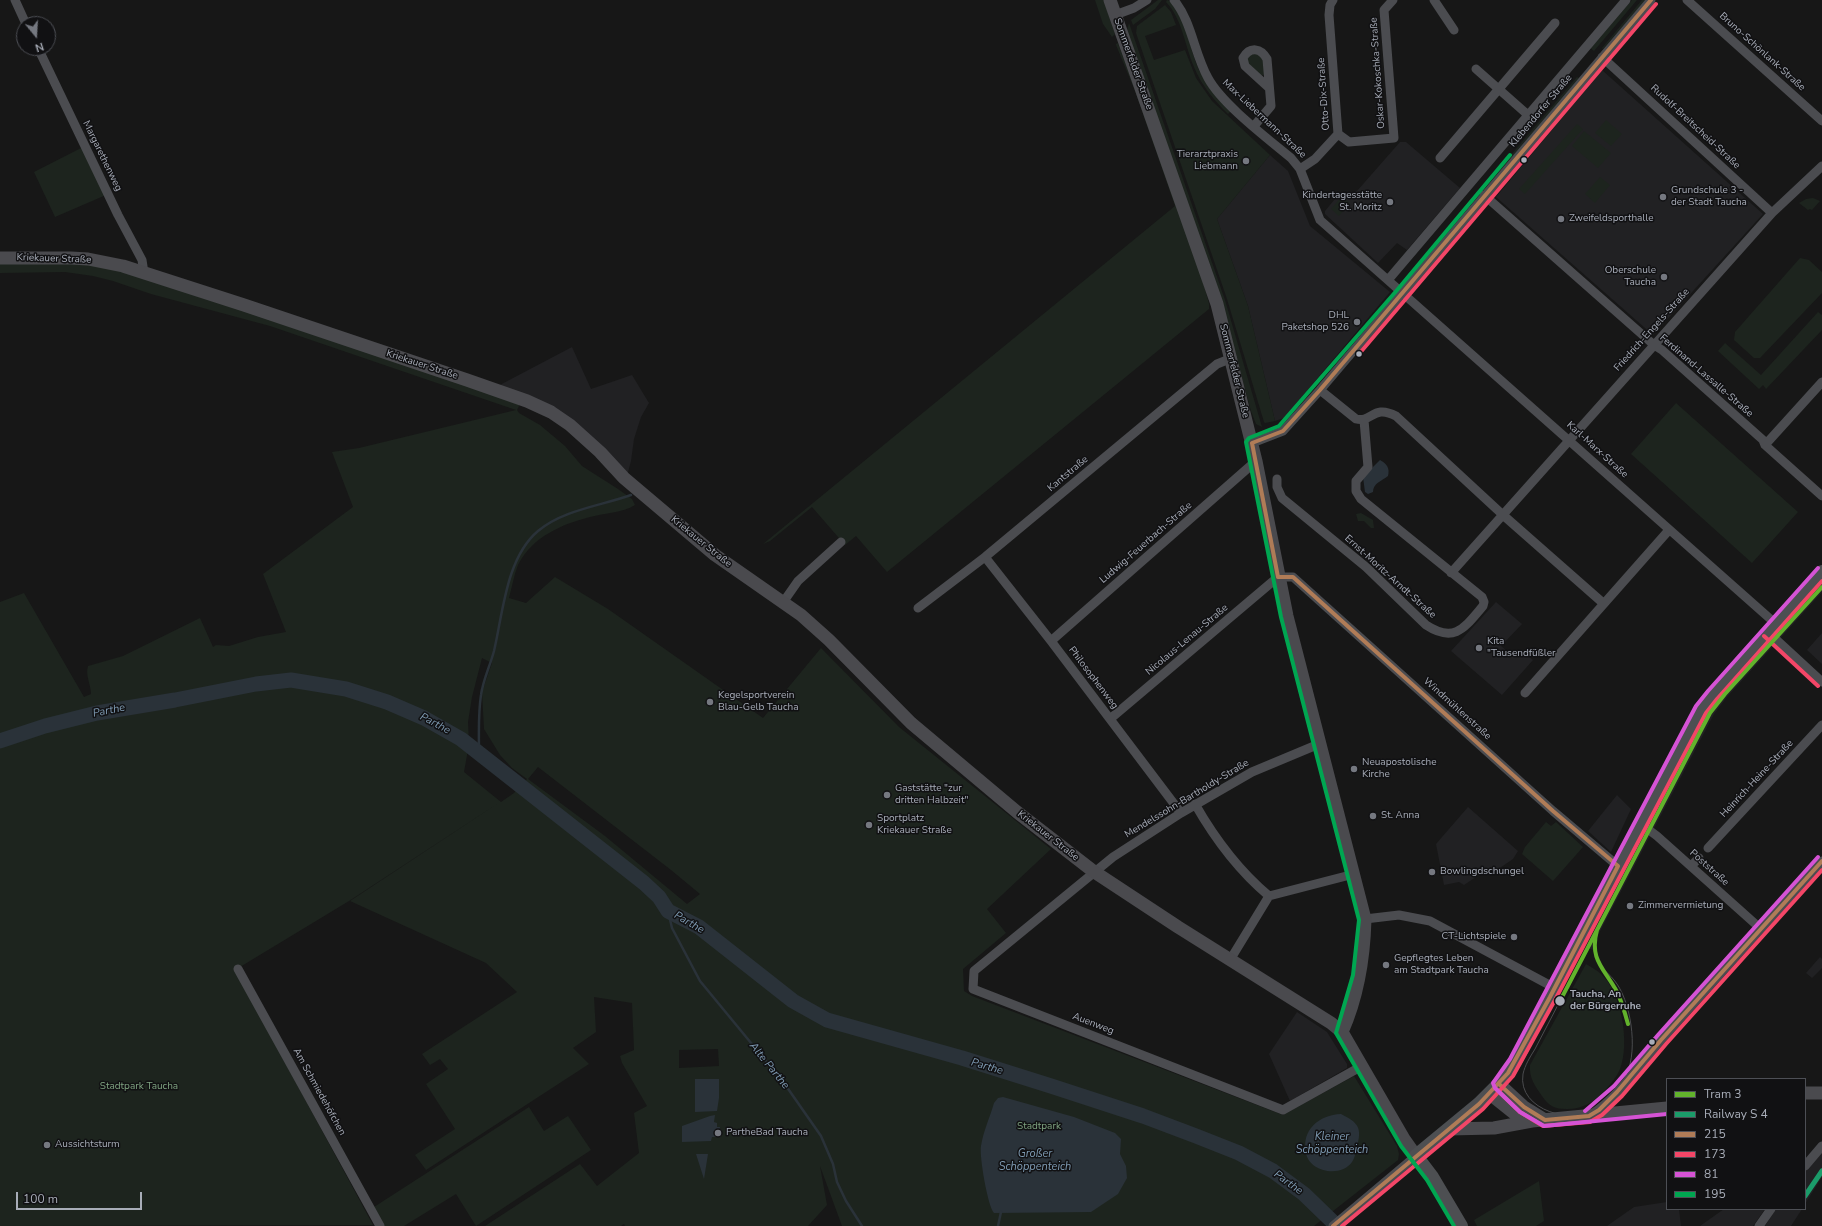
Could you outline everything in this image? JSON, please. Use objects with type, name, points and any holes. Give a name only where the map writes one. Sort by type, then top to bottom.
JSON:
[{"type":"main road","points":[[1461,1226],[1432,1177],[1416,1156],[1494,1089],[1515,1062],[1701,710],[1712,695],[1822,572]]},
{"type":"street","points":[[15,0],[22,16]]},
{"type":"street","name":"Sommerfelder Straße","points":[[1110,0],[1217,304],[1232,358],[1252,443],[1278,577],[1319,744],[1366,919],[1362,966],[1349,1016],[1342,1032]]},
{"type":"street","points":[[1115,15],[1134,8],[1147,0]]},
{"type":"street","name":"Max-Liebermann-Straße","points":[[1174,0],[1184,15],[1208,79],[1226,101],[1291,158],[1300,169],[1320,220],[1402,293]]},
{"type":"street","name":"Otto-Dix-Straße","points":[[1300,169],[1315,159],[1338,134],[1330,15],[1330,4],[1333,0]]},
{"type":"street","name":"Oskar-Kokoschka-Straße","points":[[1338,134],[1350,142],[1394,138],[1384,10],[1393,0]]},
{"type":"street","points":[[1434,0],[1454,30]]},
{"type":"street","name":"Klebendorfer Straße","points":[[1388,280],[1626,0]]},
{"type":"street","name":"Klebendorfer Straße","points":[[1252,443],[1283,431],[1320,390],[1651,0]]},
{"type":"street","name":"Bruno-Schönlank-Straße","points":[[1687,0],[1822,121]]},
{"type":"street","points":[[1440,158],[1555,23]]},
{"type":"street","name":"Margarethenweg","points":[[42,56],[118,215],[142,260],[144,273]]},
{"type":"street","name":"Rudolf-Breitscheid-Straße","points":[[1602,57],[1772,213]]},
{"type":"street","name":"Klebendorfer Straße","points":[[1476,69],[1528,115]]},
{"type":"street","points":[[1254,126],[1271,106],[1268,87]]},
{"type":"street","name":"Friedrich-Engels-Straße","points":[[1503,515],[1772,213],[1822,166]]},
{"type":"street","name":"Ferdinand-Lassalle-Straße","points":[[1484,196],[1654,345],[1662,350],[1763,440],[1765,445],[1822,496]]},
{"type":"street","name":"Kriekauer Straße","points":[[0,258],[88,259],[105,262],[244,305],[467,380],[527,401],[550,412],[570,425],[600,452],[624,478],[715,555],[745,577],[784,601],[829,640],[911,723],[1017,812],[1093,871],[1230,960],[1331,1022],[1342,1032]]},
{"type":"street","name":"Karl-Marx-Straße","points":[[1402,293],[1669,530],[1772,628],[1822,682]]},
{"type":"street","name":"Kantstraße","points":[[918,608],[985,557],[1217,364],[1232,358]]},
{"type":"street","points":[[1765,445],[1822,382]]},
{"type":"street","points":[[1320,390],[1353,418],[1364,420],[1378,412],[1387,412],[1396,416],[1503,515],[1603,603]]},
{"type":"street","name":"Ernst-Moritz-Arndt-Straße","points":[[1277,479],[1277,490],[1283,500],[1366,568],[1426,625],[1436,631],[1446,633],[1464,629],[1484,604],[1482,598],[1358,495],[1355,487],[1356,481],[1368,467],[1364,420]]},
{"type":"street","name":"Ludwig-Feuerbach-Straße","points":[[1051,641],[1256,461]]},
{"type":"street","points":[[1451,572],[1503,515]]},
{"type":"street","points":[[1526,693],[1603,603],[1669,530]]},
{"type":"street","points":[[784,601],[798,581],[842,542]]},
{"type":"street","name":"Philosophenweg","points":[[985,557],[1051,641],[1181,813]]},
{"type":"street","name":"Nicolaus-Lenau-Straße","points":[[1110,719],[1278,577]]},
{"type":"street","name":"Windmühlenstraße","points":[[1278,577],[1293,577],[1553,812],[1618,866]]},
{"type":"street","name":"Heinrich-Heine-Straße","points":[[1708,848],[1822,724]]},
{"type":"street","name":"Mendelssohn-Bartholdy-Straße","points":[[1093,871],[1195,804],[1252,772],[1319,744]]},
{"type":"street","points":[[1195,804],[1214,835],[1234,862],[1269,896]]},
{"type":"street","name":"Poststraße","points":[[1641,824],[1691,866],[1761,929]]},
{"type":"street","points":[[1691,866],[1698,858]]},
{"type":"street","points":[[1589,1116],[1599,1110],[1617,1092],[1822,861]]},
{"type":"street","name":"Auenweg","points":[[1093,871],[974,971],[973,989],[1283,1110],[1362,1066]]},
{"type":"street","points":[[1230,960],[1269,896],[1354,874]]},
{"type":"street","points":[[1366,919],[1399,916],[1430,921],[1555,988]]},
{"type":"street","name":"Am Schmiedehöfchen","points":[[238,970],[380,1226]]},
{"type":"street","points":[[1333,1226],[1416,1156],[1406,1143],[1342,1032]]},
{"type":"street","points":[[1494,1089],[1515,1114],[1538,1120]]},
{"type":"street","points":[[1806,1093],[1822,1093]]},
{"type":"street","points":[[1449,1129],[1494,1128],[1538,1120],[1666,1108]]},
{"type":"street","points":[[1806,1165],[1822,1146]]},
{"type":"street","points":[[1759,1226],[1770,1210]]},
{"type":"shaded area","points":[[1602,70],[1763,214],[1653,335],[1496,197]]},
{"type":"shaded area","name":"Kindertagesstätte St. Moritz","points":[[1400,142],[1406,142],[1460,188],[1407,250],[1397,243],[1378,263],[1325,214],[1325,211],[1339,194],[1353,193],[1357,191]]},
{"type":"shaded area","points":[[1270,155],[1288,171],[1310,226],[1390,292],[1284,418],[1275,421],[1248,306],[1217,219]]},
{"type":"shaded area","points":[[572,347],[591,389],[632,375],[649,403],[641,417],[634,439],[627,476],[599,445],[496,387]]},
{"type":"shaded area","points":[[1822,580],[1822,592],[1727,697],[1714,714],[1597,937],[1595,951],[1586,947],[1706,711]]},
{"type":"shaded area","name":"Kita \"Tausendfüßler","points":[[1496,602],[1522,624],[1501,646],[1514,657],[1521,650],[1533,660],[1502,695],[1451,651]]},
{"type":"shaded area","points":[[1822,633],[1822,664],[1807,650]]},
{"type":"shaded area","points":[[1617,795],[1631,809],[1611,852],[1588,831]]},
{"type":"shaded area","points":[[1468,807],[1518,851],[1513,859],[1494,872],[1491,867],[1464,885],[1459,882],[1444,885],[1436,844]]},
{"type":"shaded area","points":[[1820,957],[1822,959],[1822,968],[1812,978],[1806,973]]},
{"type":"shaded area","points":[[1297,1012],[1327,1032],[1347,1064],[1347,1068],[1290,1101],[1269,1054]]},
{"type":"shaded area","points":[[1822,1150],[1822,1177],[1806,1202],[1806,1168]]},
{"type":"shaded area","points":[[1666,1202],[1666,1210],[1679,1210],[1681,1226],[1607,1226],[1634,1207]]},
{"type":"shaded area","points":[[1723,1210],[1764,1210],[1753,1226],[1700,1226]]},
{"type":"shaded area","points":[[1775,1210],[1801,1210],[1791,1226],[1765,1226]]},
{"type":"green space","points":[[1095,0],[1104,0],[1115,34],[1112,37],[1103,24]]},
{"type":"green space","points":[[1158,0],[1162,0],[1155,9],[1133,25],[1131,20]]},
{"type":"green space","points":[[1167,0],[1170,1],[1176,8],[1181,17],[1200,72],[1231,111],[1228,114],[1213,98],[1200,80],[1191,59],[1180,24],[1166,2]]},
{"type":"green space","points":[[1632,0],[1637,0],[1594,51],[1589,47],[1597,41]]},
{"type":"green space","points":[[1642,0],[1646,0],[1603,49],[1602,48]]},
{"type":"green space","points":[[1165,5],[1171,12],[1176,25],[1145,36],[1154,60],[1185,50],[1196,78],[1212,101],[1270,155],[1217,219],[1248,306],[1275,421],[1264,422],[1227,299],[1136,33],[1137,26]]},
{"type":"green space","points":[[1129,23],[1225,300],[1262,427],[1256,424],[1251,411],[1235,352],[1127,30]]},
{"type":"green space","points":[[1118,43],[1196,255],[1209,309],[887,572],[856,536],[845,545],[812,507],[770,541],[763,544],[1175,206],[1135,91],[1116,45]]},
{"type":"green space","points":[[1254,52],[1263,58],[1265,74],[1259,77],[1248,66],[1247,57]]},
{"type":"green space","points":[[1577,77],[1579,78],[1495,177],[1494,175]]},
{"type":"green space","points":[[1606,120],[1622,134],[1611,146],[1595,133]]},
{"type":"green space","points":[[1577,124],[1583,129],[1525,194],[1519,189]]},
{"type":"green space","points":[[1584,131],[1611,153],[1598,168],[1572,146]]},
{"type":"green space","points":[[83,147],[106,195],[55,217],[34,172]]},
{"type":"green space","points":[[1600,177],[1610,185],[1595,203],[1585,194]]},
{"type":"green space","points":[[1342,196],[1350,203],[1339,216],[1331,209]]},
{"type":"green space","points":[[1474,198],[1476,199],[1408,280],[1406,278]]},
{"type":"green space","points":[[1813,198],[1820,201],[1812,210],[1808,210],[1799,203],[1806,199]]},
{"type":"green space","points":[[1800,258],[1809,260],[1822,272],[1822,293],[1760,358],[1754,358],[1734,340],[1735,332]]},
{"type":"green space","points":[[55,261],[115,267],[521,402],[517,410],[519,413],[540,425],[565,446],[582,466],[632,499],[635,505],[619,511],[579,520],[559,528],[540,539],[524,555],[518,565],[509,598],[526,603],[555,577],[608,609],[763,718],[821,648],[899,727],[1051,849],[987,909],[1006,933],[963,969],[964,991],[972,996],[1283,1115],[1354,1076],[1397,1146],[1399,1154],[1398,1160],[1314,1226],[842,1226],[820,1166],[827,1205],[808,1226],[625,1226],[624,1224],[621,1226],[485,1226],[580,1164],[597,1186],[639,1153],[634,1113],[647,1106],[622,1063],[620,1056],[634,1050],[632,1003],[594,997],[596,1032],[573,1048],[589,1064],[426,1170],[415,1155],[455,1129],[426,1084],[448,1069],[440,1059],[430,1065],[422,1054],[517,992],[486,963],[350,901],[500,802],[349,901],[235,970],[373,1225],[0,1226],[0,602],[24,593],[84,697],[91,694],[87,673],[88,666],[123,656],[200,618],[213,647],[216,645],[229,646],[258,637],[286,632],[263,574],[353,507],[332,452],[359,448],[516,410],[270,326],[151,294],[93,276],[65,272],[0,273],[0,262]],"holes":[[[482,658],[492,663],[482,692],[484,729],[500,755],[512,768],[527,779],[514,793],[501,802],[464,772],[469,744],[468,722],[472,697]],[[538,767],[700,894],[687,904],[605,836],[528,779]],[[718,1049],[719,1066],[679,1068],[679,1050]]]},
{"type":"green space","points":[[1818,312],[1822,315],[1822,330],[1766,389],[1763,385],[1759,389],[1718,351],[1725,343],[1761,375]]},
{"type":"green space","points":[[1676,403],[1798,512],[1752,563],[1631,454]]},
{"type":"green space","points":[[1361,513],[1373,520],[1374,528],[1371,528],[1364,521],[1358,521],[1356,514]]},
{"type":"green space","points":[[1546,822],[1551,826],[1556,822],[1583,847],[1553,881],[1522,854],[1525,847]]},
{"type":"green space","points":[[1586,964],[1601,974],[1614,993],[1619,1006],[1624,1033],[1623,1059],[1616,1077],[1598,1098],[1578,1108],[1559,1108],[1552,1106],[1547,1102],[1537,1089],[1533,1082],[1530,1065]]},
{"type":"green space","points":[[529,1107],[544,1131],[568,1116],[591,1150],[476,1226],[456,1194],[404,1226],[384,1226],[374,1207]]},
{"type":"green space","points":[[1539,1181],[1544,1221],[1536,1226],[1477,1226],[1474,1220]]},
{"type":"water","points":[[1380,460],[1387,466],[1389,471],[1388,476],[1376,484],[1373,492],[1368,494],[1365,492],[1363,477]]},
{"type":"water","points":[[695,1079],[719,1079],[717,1111],[695,1112]]},
{"type":"water","name":"Großer Schöppenteich","points":[[1003,1097],[1074,1117],[1115,1133],[1121,1139],[1120,1154],[1126,1166],[1127,1178],[1118,1194],[1091,1212],[994,1213],[984,1181],[981,1146],[994,1103],[998,1098]]},
{"type":"water","name":"Kleiner Schöppenteich","points":[[1341,1114],[1352,1120],[1358,1127],[1359,1135],[1354,1159],[1347,1167],[1341,1170],[1326,1171],[1313,1165],[1308,1159],[1305,1145],[1306,1137],[1313,1125],[1319,1121],[1326,1117]]},
{"type":"water","points":[[715,1115],[714,1122],[717,1123],[717,1127],[720,1127],[718,1137],[712,1137],[711,1141],[682,1142],[682,1126]]},
{"type":"water","points":[[696,1154],[708,1154],[704,1179]]},
{"type":"waterway","points":[[479,753],[479,717],[482,689],[494,651],[507,587],[512,571],[527,542],[548,524],[570,513],[631,495]]},
{"type":"waterway","name":"Alte Parthe","points":[[0,741],[45,726],[97,713],[175,700],[256,684],[291,680],[346,689],[387,702],[424,718],[461,739],[644,883],[659,897],[668,911],[699,927],[793,1001],[827,1020],[962,1058],[1051,1086],[1143,1116],[1239,1153],[1273,1171],[1304,1194],[1337,1226]]},
{"type":"waterway","name":"Alte Parthe","points":[[668,911],[672,928],[700,981],[784,1083],[821,1136],[833,1164],[837,1182],[846,1201],[862,1226]]},
{"type":"waterway","points":[[998,1226],[1001,1212]]},
{"type":"tram line","name":"3","points":[[1628,1024],[1619,996],[1596,956],[1595,940],[1597,930],[1710,713],[1725,694],[1822,587]]},
{"type":"tram line","name":"3","points":[[1560,1001],[1597,930]]},
{"type":"tram line","points":[[1560,1001],[1526,1064],[1523,1074],[1524,1087],[1529,1097],[1538,1106],[1550,1112],[1563,1115],[1589,1113],[1603,1105],[1619,1088],[1627,1073],[1632,1051],[1631,1025],[1625,1000],[1614,980],[1601,967]]},
{"type":"transit line","name":"215","points":[[1333,1226],[1479,1104],[1508,1073],[1550,997],[1618,866],[1553,811],[1293,577],[1278,577],[1252,443],[1283,431],[1320,390],[1651,0]]},
{"type":"transit line","name":"173","points":[[1359,354],[1656,4]]},
{"type":"transit line","name":"195","points":[[1454,1226],[1427,1180],[1401,1146],[1336,1033],[1353,975],[1359,920],[1281,617],[1246,442],[1249,438],[1279,426],[1398,289],[1510,155]]},
{"type":"transit line","name":"81","points":[[1666,1114],[1544,1126],[1520,1112],[1495,1088],[1493,1083],[1510,1059],[1696,706],[1818,568]]},
{"type":"transit line","name":"173","points":[[1342,1226],[1483,1109],[1513,1076],[1555,1000],[1706,713],[1822,581]]},
{"type":"transit line","name":"173","points":[[1764,636],[1818,686]]},
{"type":"transit line","name":"81","points":[[1585,1111],[1614,1086],[1818,857]]},
{"type":"transit line","name":"215","points":[[1499,1084],[1524,1107],[1545,1120],[1589,1116],[1599,1110],[1617,1092],[1661,1040],[1822,861]]},
{"type":"transit line","name":"173","points":[[1495,1088],[1520,1112],[1543,1126],[1590,1122],[1602,1115],[1622,1096],[1666,1044],[1822,870]]},
{"type":"transit line","points":[[1806,1195],[1822,1171]]},
{"type":"place","name":"Tierarztpraxis Liebmann","points":[[1246,161]]},
{"type":"place","name":"Grundschule 3 - der Stadt Taucha","points":[[1663,197]]},
{"type":"place","name":"Kindertagesstätte St. Moritz","points":[[1390,202]]},
{"type":"place","name":"Zweifeldsporthalle","points":[[1561,219]]},
{"type":"place","name":"Oberschule Taucha","points":[[1664,277]]},
{"type":"place","name":"DHL Paketshop 526","points":[[1357,322]]},
{"type":"place","name":"Kita \"Tausendfüßler","points":[[1479,648]]},
{"type":"place","name":"Kegelsportverein Blau-Gelb Taucha","points":[[710,702]]},
{"type":"place","name":"Neuapostolische Kirche","points":[[1354,769]]},
{"type":"place","name":"Gaststätte \"zur dritten Halbzeit\"","points":[[887,795]]},
{"type":"place","name":"St. Anna","points":[[1373,816]]},
{"type":"place","name":"Sportplatz Kriekauer Straße","points":[[869,825]]},
{"type":"place","name":"Bowlingdschungel","points":[[1432,872]]},
{"type":"place","name":"Zimmervermietung","points":[[1630,906]]},
{"type":"place","name":"CT-Lichtspiele","points":[[1514,937]]},
{"type":"place","name":"Gepflegtes Leben am Stadtpark Taucha","points":[[1386,965]]},
{"type":"place","name":"Taucha, An der Bürgerruhe","points":[[1560,1001]]},
{"type":"place","name":"PartheBad Taucha","points":[[718,1133]]},
{"type":"place","name":"Aussichtsturm","points":[[47,1145]]},
{"type":"water label","name":"Parthe","points":[[109,711]]},
{"type":"water label","name":"Parthe","points":[[435,724]]},
{"type":"water label","name":"Parthe","points":[[689,923]]},
{"type":"water label","name":"Parthe","points":[[987,1067]]},
{"type":"water label","name":"Parthe","points":[[1288,1183]]},
{"type":"park label","name":"Stadtpark Taucha","points":[[139,1087]]},
{"type":"park label","name":"Stadtpark","points":[[1039,1127]]}]
